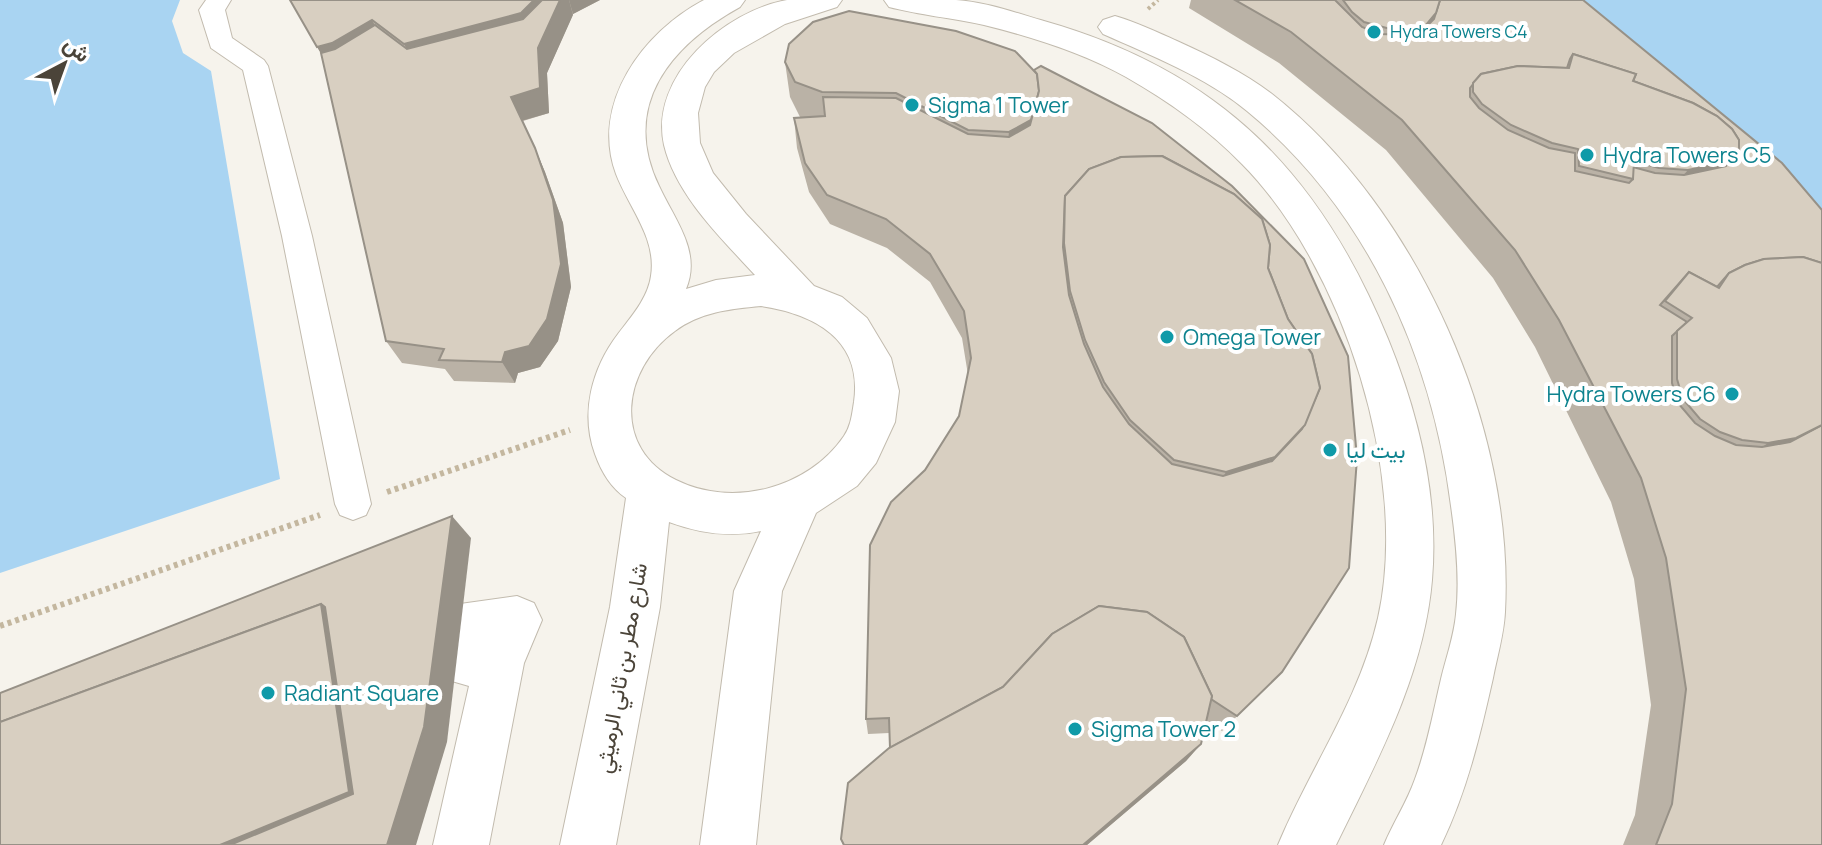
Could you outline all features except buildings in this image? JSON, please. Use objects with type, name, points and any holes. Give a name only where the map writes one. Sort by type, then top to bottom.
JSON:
[{"type":"street","points":[[219,0],[212,10],[220,42],[255,66],[297,236],[353,504]]},
{"type":"street","points":[[649,328],[671,277],[668,239],[632,169],[624,126],[629,106],[654,56],[674,35],[729,0]]},
{"type":"street","points":[[800,297],[729,219],[697,177],[682,144],[681,115],[689,88],[703,65],[725,42],[762,19],[796,6],[826,0]]},
{"type":"street","points":[[900,0],[992,17],[1040,31],[1134,68],[1178,91],[1226,125],[1262,159],[1309,222],[1348,290],[1382,377],[1400,447],[1409,510],[1408,582],[1394,652],[1370,719],[1306,845]]},
{"type":"street","points":[[1034,0],[1113,26],[1156,45],[1203,67],[1258,102],[1307,144],[1340,183],[1392,258],[1423,321],[1450,393],[1467,460],[1477,526],[1482,611],[1442,780],[1412,845]]},
{"type":"street","points":[[761,290],[800,297],[835,313],[861,339],[877,371],[877,408],[864,445],[836,477],[797,502],[746,514],[694,510],[650,490],[628,469],[614,445],[608,418],[612,385],[626,354],[649,328],[683,306],[721,293],[761,290]]},
{"type":"street","name":"شارع مطر بن ثاني الرميثي","points":[[588,845],[635,607],[650,490]]},
{"type":"street","points":[[728,845],[758,591],[797,502]]},
{"type":"street","points":[[461,845],[472,650]]},
{"type":"path","points":[[0,626],[608,418]]},
{"type":"water","points":[[0,0],[180,0],[172,21],[183,53],[211,71],[280,479],[0,573]]},
{"type":"water","points":[[1566,0],[1822,0],[1822,221]]},
{"type":"place","name":"Hydra Towers C4","points":[[1374,32]]},
{"type":"place","name":"Sigma 1 Tower","points":[[912,105]]},
{"type":"place","name":"Hydra Towers C5","points":[[1587,155]]},
{"type":"place","name":"Omega Tower","points":[[1167,337]]},
{"type":"place","name":"Hydra Towers C6","points":[[1732,394]]},
{"type":"place","name":"بيت ليا","points":[[1330,450]]},
{"type":"place","name":"Radiant Square","points":[[268,693]]},
{"type":"place","name":"Sigma Tower 2","points":[[1075,729]]}]
